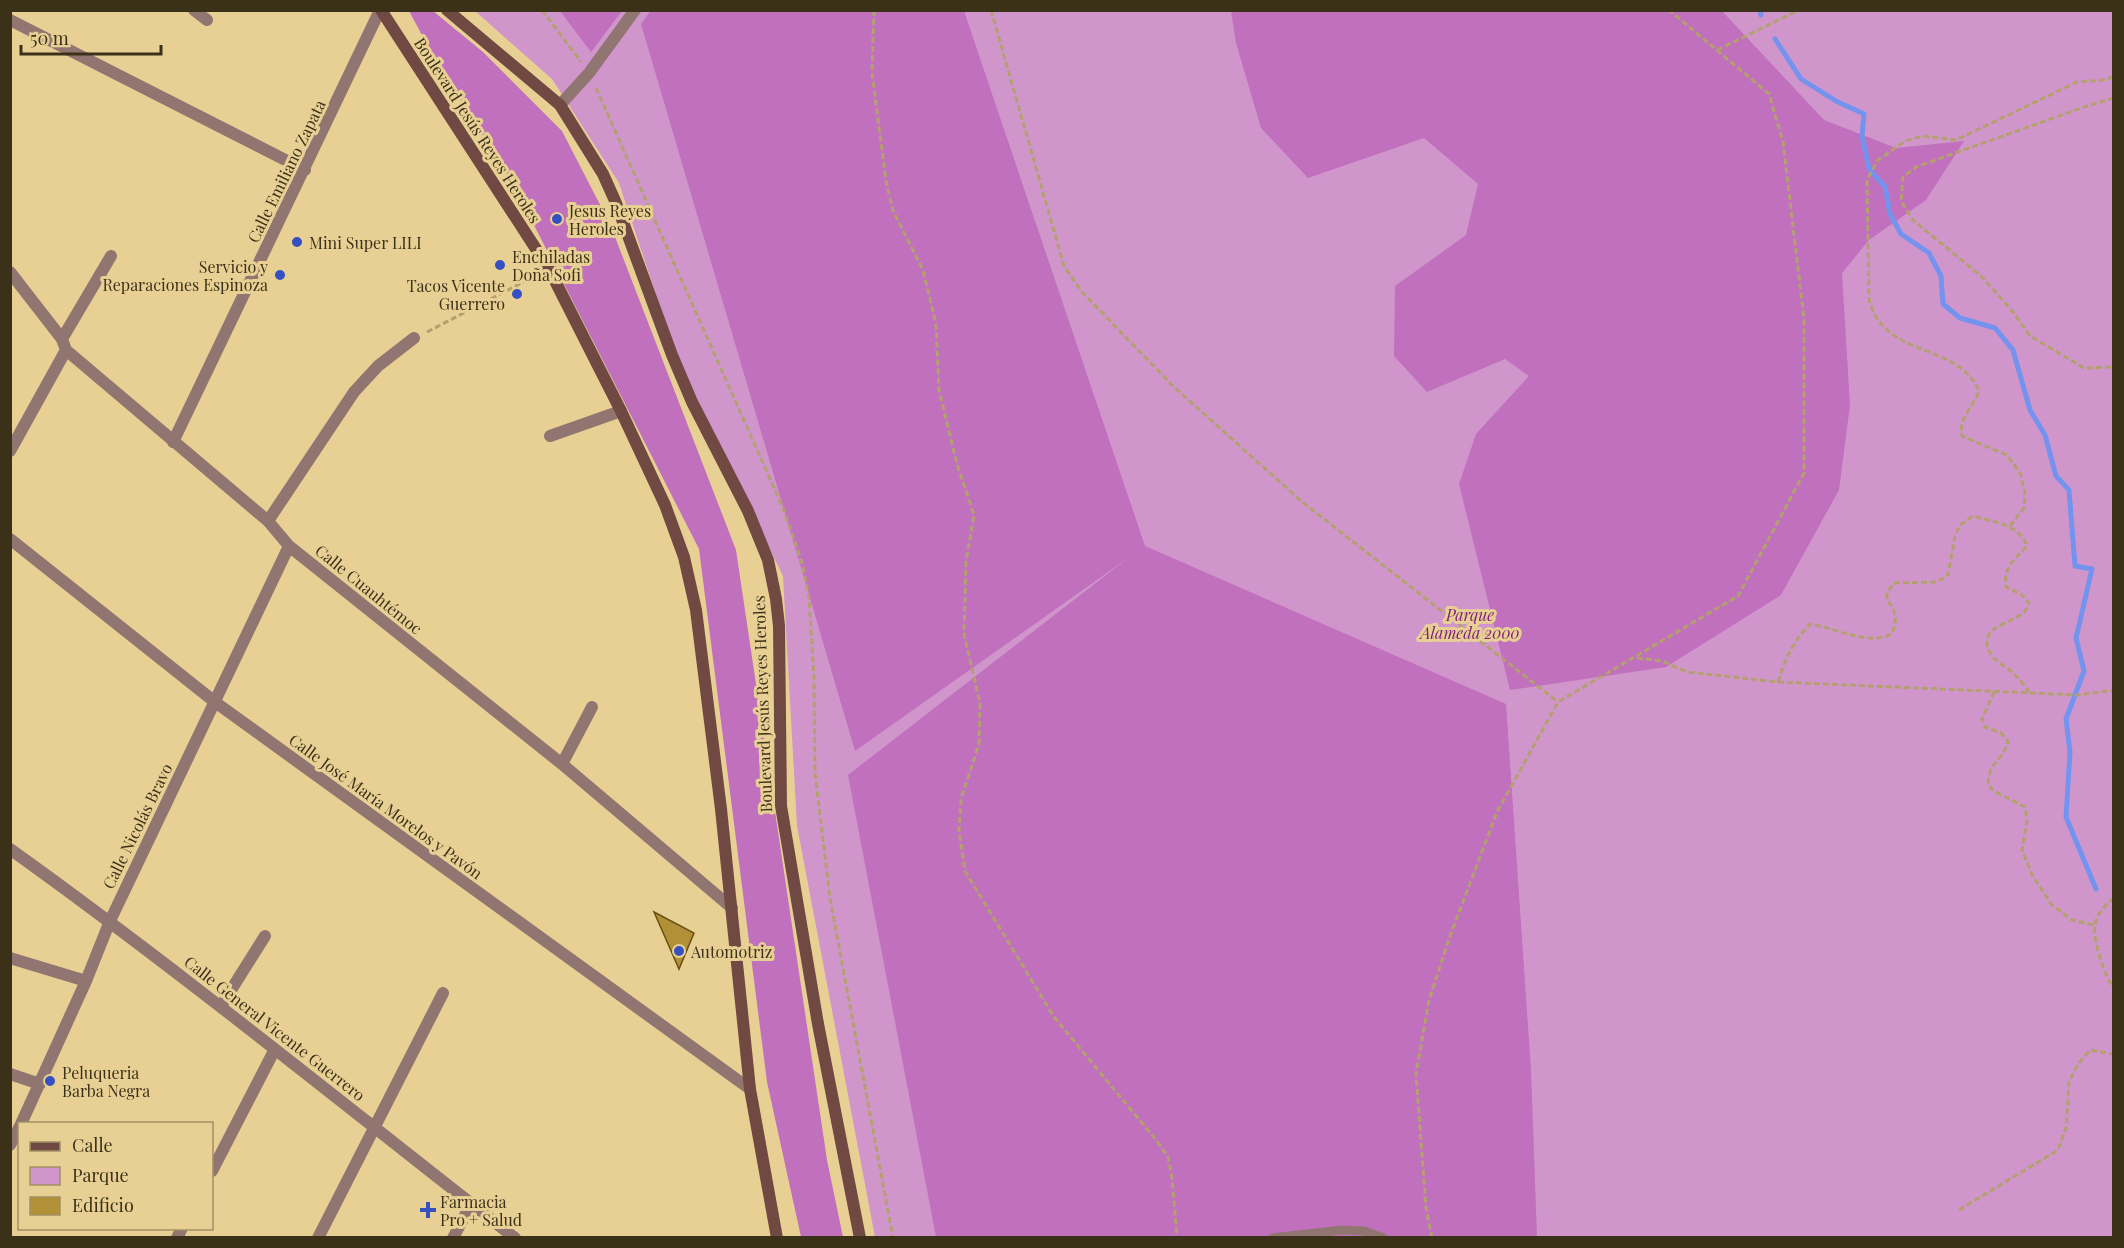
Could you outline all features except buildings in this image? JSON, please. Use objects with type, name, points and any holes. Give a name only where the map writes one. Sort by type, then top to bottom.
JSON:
[{"type":"main road","name":"Boulevard Jesús Reyes Heroles","points":[[381,10],[549,269],[621,411],[665,505],[684,557],[696,610],[732,908],[750,1089],[777,1238]]},
{"type":"main road","name":"Boulevard Jesús Reyes Heroles","points":[[447,10],[560,105],[603,174],[692,402],[748,511],[768,560],[779,626],[781,806],[818,1024],[860,1238]]},
{"type":"street","points":[[194,10],[207,20]]},
{"type":"street","name":"Calle Emiliano Zapata","points":[[173,442],[381,10]]},
{"type":"street","points":[[560,105],[589,73],[635,10]]},
{"type":"street","points":[[10,20],[305,170]]},
{"type":"street","points":[[10,451],[111,256]]},
{"type":"street","name":"Calle Cuauhtémoc","points":[[10,272],[64,344],[173,442],[267,521],[288,546],[561,764],[732,908]]},
{"type":"street","points":[[267,521],[354,392],[378,366],[414,338]]},
{"type":"street","points":[[550,436],[621,411]]},
{"type":"street","name":"Calle José María Morelos y Pavón","points":[[10,539],[215,702],[750,1089]]},
{"type":"street","name":"Calle Nicolás Bravo","points":[[21,1122],[86,981],[110,921],[288,546]]},
{"type":"street","points":[[561,764],[592,707]]},
{"type":"street","name":"Calle General Vicente Guerrero","points":[[10,849],[110,921],[221,1006],[515,1238]]},
{"type":"street","points":[[221,1006],[265,936]]},
{"type":"street","points":[[10,958],[86,981]]},
{"type":"street","points":[[318,1238],[443,993]]},
{"type":"street","points":[[213,1169],[274,1049]]},
{"type":"street","points":[[10,1074],[40,1084]]},
{"type":"street","name":"Calle Nicolás Bravo","points":[[10,1145],[18,1129]]},
{"type":"street","points":[[453,1238],[471,1204]]},
{"type":"lane","points":[[1272,1238],[1342,1230],[1364,1231],[1384,1238]]},
{"type":"path","points":[[542,10],[589,73],[783,508],[802,563],[809,598],[815,773],[830,898],[893,1238]]},
{"type":"path","points":[[874,10],[872,73],[886,181],[893,211],[923,270],[936,324],[939,390],[957,464],[974,515],[966,561],[964,634],[980,703],[979,744],[961,799],[960,831],[965,871],[1054,1017],[1168,1157],[1177,1238]]},
{"type":"path","points":[[991,10],[1064,266],[1082,292],[1173,386],[1301,501],[1558,702]]},
{"type":"path","points":[[1432,1238],[1426,1208],[1416,1074],[1429,1000],[1450,936],[1497,812],[1558,702],[1738,596],[1804,472],[1804,319],[1783,142],[1769,94],[1669,10]]},
{"type":"path","points":[[1717,50],[1799,10]]},
{"type":"path","points":[[2010,526],[2024,508],[2025,493],[2020,473],[2007,455],[1962,436],[1960,427],[1962,421],[1976,401],[1979,391],[1974,379],[1963,368],[1894,336],[1880,325],[1873,314],[1869,299],[1867,180],[1878,160],[1905,141],[1923,136],[1956,140],[2077,82],[2106,80],[2114,76]]},
{"type":"path","points":[[2114,98],[1916,167],[1903,177],[1901,201],[1913,220],[1982,278],[2013,312],[2030,336],[2084,368],[2114,367]]},
{"type":"path","points":[[414,338],[549,269]]},
{"type":"path","points":[[1778,682],[1786,655],[1797,637],[1810,624],[1827,626],[1865,638],[1880,639],[1892,634],[1897,620],[1895,609],[1887,600],[1887,593],[1894,583],[1937,582],[1948,575],[1954,536],[1960,525],[1973,516],[2010,526],[2024,538],[2027,546],[2008,566],[2005,578],[2006,586],[2022,595],[2029,603],[2028,610],[2021,616],[1995,627],[1989,635],[1988,646],[1994,658],[2016,675],[2029,692]]},
{"type":"path","points":[[1635,658],[1662,661],[1687,672],[1778,682],[2079,695],[2114,690]]},
{"type":"path","points":[[1994,692],[1982,719],[1985,727],[2001,733],[2008,741],[2006,751],[1995,761],[1989,773],[1988,785],[1994,791],[2025,807],[2028,821],[2022,850],[2032,875],[2052,905],[2072,920],[2094,926]]},
{"type":"path","points":[[2114,898],[2103,907],[2094,926],[2098,952],[2108,981],[2114,988]]},
{"type":"path","points":[[1959,1210],[2058,1150],[2066,1128],[2069,1082],[2078,1064],[2090,1050],[2114,1054]]},
{"type":"green space","name":"Parque Alameda 2000","points":[[475,11],[2113,11],[2113,1237],[875,1237],[797,826],[783,576],[677,358],[619,183],[552,79]]},
{"type":"shaded area","points":[[651,10],[964,11],[1145,546],[1506,704],[1531,1070],[1537,1237],[936,1237],[848,775],[1128,558],[855,751],[641,24]]},
{"type":"shaded area","points":[[409,11],[433,11],[483,52],[562,131],[610,224],[736,550],[827,1160],[843,1237],[801,1237],[767,1082],[699,549],[511,180],[436,61]]},
{"type":"shaded area","points":[[560,11],[622,11],[591,52]]},
{"type":"shaded area","points":[[1231,11],[1722,11],[1824,120],[1896,148],[1964,141],[1926,200],[1869,240],[1842,273],[1850,405],[1839,490],[1781,595],[1666,667],[1510,690],[1459,484],[1476,434],[1529,376],[1505,359],[1427,392],[1394,356],[1395,286],[1466,235],[1478,184],[1424,138],[1308,178],[1261,128],[1236,43]]},
{"type":"waterway","points":[[1760,10],[1761,15]]},
{"type":"waterway","points":[[1775,39],[1801,79],[1836,101],[1864,114],[1862,136],[1869,169],[1885,187],[1890,214],[1901,234],[1929,253],[1941,276],[1943,304],[1960,318],[1995,328],[2013,350],[2030,410],[2045,435],[2056,476],[2069,490],[2075,566],[2092,569],[2076,638],[2084,671],[2066,719],[2070,752],[2066,817],[2096,889]]},
{"type":"place","name":"Jesus Reyes Heroles","points":[[557,219]]},
{"type":"place","name":"Mini Super LILI","points":[[297,242]]},
{"type":"place","name":"Enchiladas Doña Sofi","points":[[500,265]]},
{"type":"place","name":"Servicio y Reparaciones Espinoza","points":[[280,275]]},
{"type":"place","name":"Tacos Vicente Guerrero","points":[[517,294]]},
{"type":"place","name":"Automotriz","points":[[679,951]]},
{"type":"place","name":"Peluqueria Barba Negra","points":[[50,1081]]},
{"type":"place","name":"Farmacia Pro + Salud","points":[[428,1210]]}]
